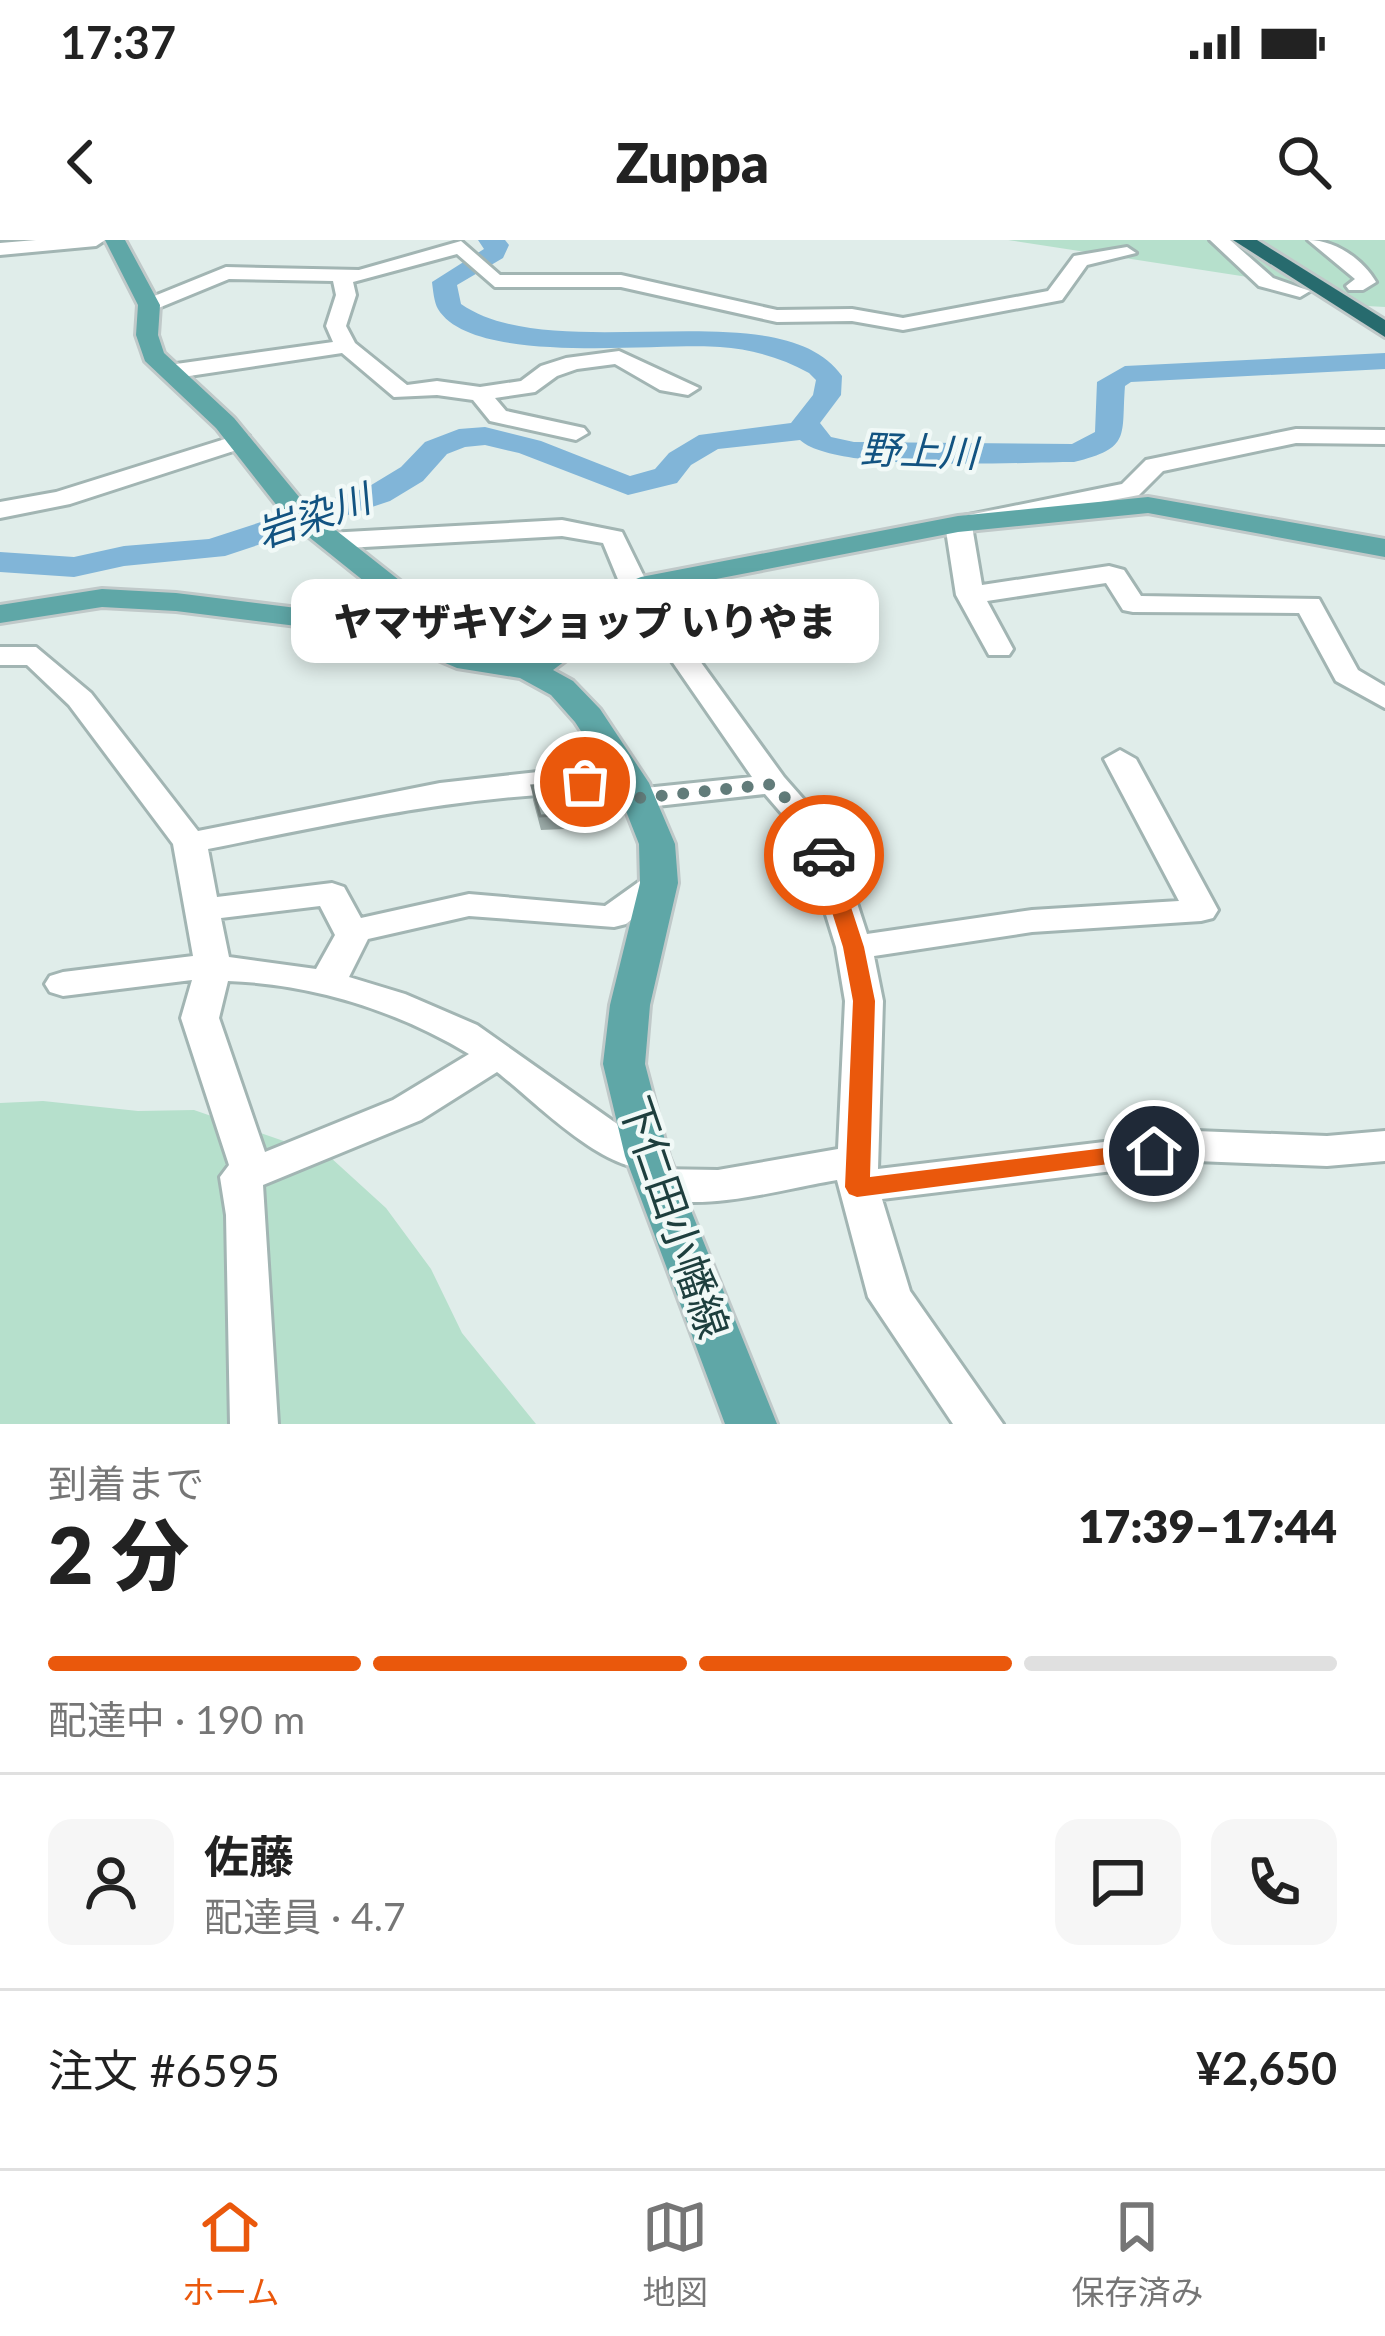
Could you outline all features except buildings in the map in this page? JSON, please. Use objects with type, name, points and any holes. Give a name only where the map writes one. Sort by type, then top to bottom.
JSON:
[{"type":"highway","points":[[1243,240],[1375,317]]},
{"type":"highway","points":[[1269,240],[1375,317]]},
{"type":"main road","name":"下仁田小幡線","points":[[116,240],[149,305],[149,345],[169,372],[241,441],[314,529],[421,612],[578,702],[635,791],[657,844],[659,883],[625,1039],[624,1064],[652,1170],[751,1424]]},
{"type":"main road","points":[[0,614],[102,598],[176,602],[362,625],[406,635],[468,661],[529,670],[552,658],[636,589],[671,577],[958,524],[1148,505],[1385,548]]},
{"type":"street","points":[[0,249],[96,240]]},
{"type":"street","points":[[1219,240],[1266,282],[1300,291]]},
{"type":"street","points":[[1317,240],[1363,276],[1366,282],[1356,286]]},
{"type":"street","points":[[226,247],[226,273]]},
{"type":"street","points":[[149,305],[226,273],[342,277],[385,271],[461,248],[488,278],[517,283],[621,281],[777,316],[852,315],[923,323],[1055,296],[1081,260],[1127,253]]},
{"type":"street","points":[[342,277],[346,293],[336,326],[346,346],[402,392],[437,388],[480,394],[527,387],[549,371],[574,362],[619,357],[668,385],[688,388]]},
{"type":"street","points":[[169,372],[346,346]]},
{"type":"street","points":[[480,394],[498,416],[577,433]]},
{"type":"street","points":[[999,649],[970,595],[958,524],[1130,490],[1155,465],[1296,436],[1385,437]]},
{"type":"street","points":[[0,510],[61,501],[172,459],[241,441]]},
{"type":"street","points":[[314,529],[581,528],[613,537],[636,589],[773,784],[818,835],[854,947],[864,1001],[858,1174],[890,1297],[979,1424]]},
{"type":"street","points":[[970,595],[1108,574],[1115,576],[1133,604],[1309,605],[1346,675],[1385,698]]},
{"type":"street","points":[[0,656],[26,653],[80,699],[190,843],[213,968],[200,1018],[252,1172]]},
{"type":"street","points":[[854,947],[1032,920],[1201,910],[1120,759]]},
{"type":"street","points":[[190,843],[440,793],[538,782],[635,791],[773,784]]},
{"type":"street","points":[[202,910],[332,894],[348,927],[355,931],[469,905],[614,916],[659,883]]},
{"type":"street","points":[[326,985],[355,931]]},
{"type":"street","points":[[63,983],[213,968],[392,999],[496,1053],[609,1143],[652,1170],[718,1185],[1196,1146],[1327,1151],[1385,1146]]},
{"type":"street","points":[[254,1424],[247,1215],[241,1177],[375,1125],[473,1072],[496,1053]]},
{"type":"green space","points":[[1008,240],[1385,240],[1385,307],[1349,305],[1274,281]]},
{"type":"green space","points":[[43,1101],[138,1111],[194,1110],[330,1157],[386,1208],[431,1269],[462,1333],[536,1424],[0,1424],[0,1103]]},
{"type":"waterway","name":"野上川","points":[[490,240],[497,245],[494,253],[444,282],[449,307],[473,324],[554,339],[709,338],[784,352],[819,367],[830,380],[827,395],[805,422],[807,430]]},
{"type":"waterway","name":"野上川","points":[[807,430],[821,443],[854,451],[1074,453],[1109,434],[1111,382],[1125,374],[1385,361]]},
{"type":"waterway","name":"岩染川","points":[[0,562],[74,567],[124,556],[213,549],[379,494],[412,474],[436,448],[459,438],[485,436],[530,447],[628,486],[666,476],[680,459],[710,441],[807,430]]},
{"type":"way so far","points":[[585,782],[632,783],[639,798],[773,784],[818,835],[824,855]]},
{"type":"place","name":"ヤマザキYショップ いりやま","points":[[585,782]]},
{"type":"route","points":[[824,855],[854,947],[864,1001],[857,1187],[1154,1151]]}]
